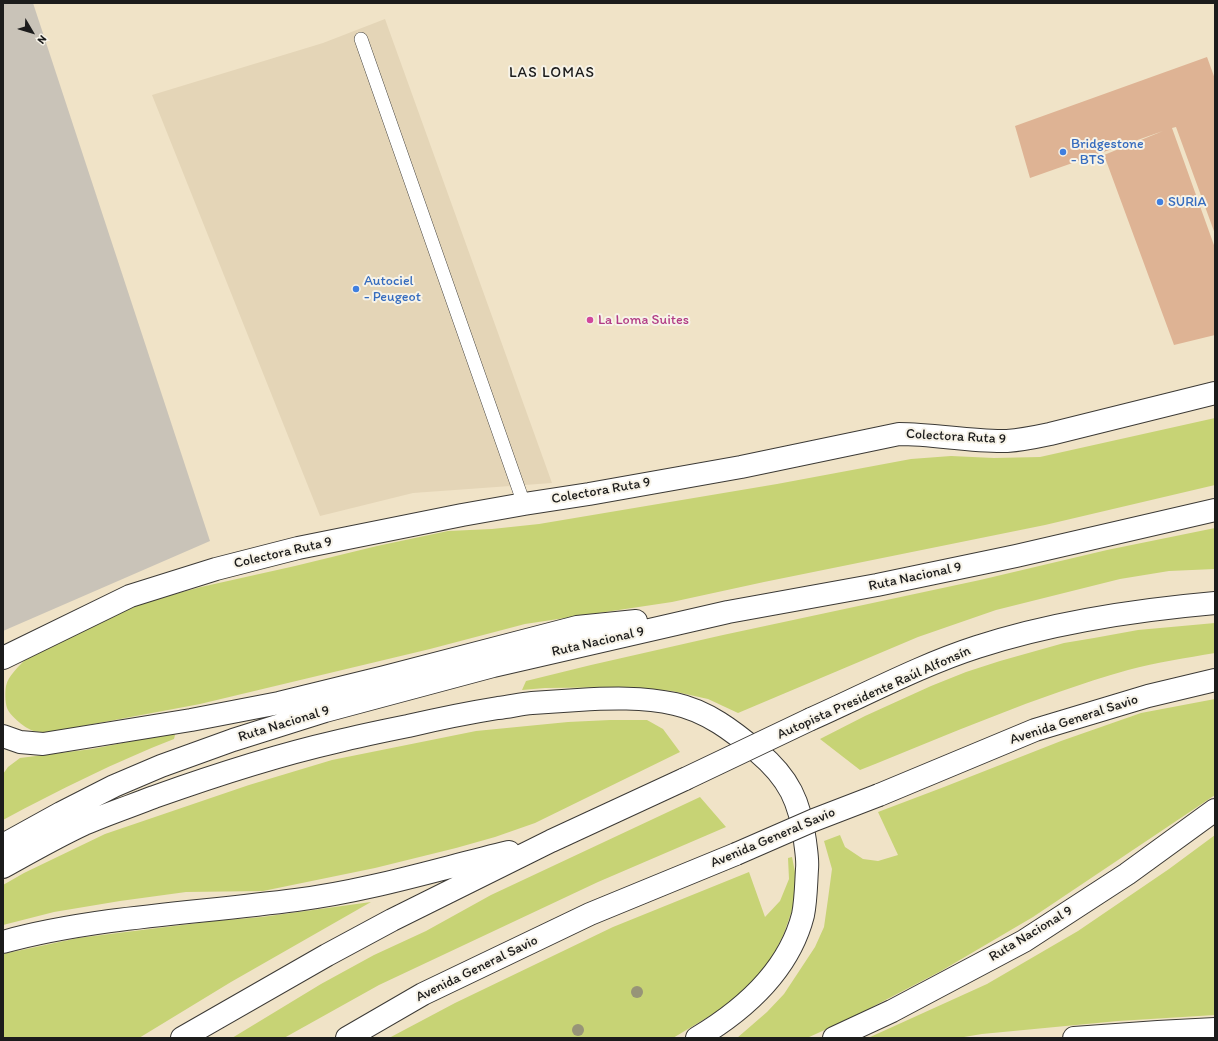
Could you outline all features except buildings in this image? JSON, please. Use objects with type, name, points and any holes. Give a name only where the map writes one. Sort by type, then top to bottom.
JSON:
[{"type":"main road","name":"Colectora Ruta 9","points":[[3,658],[130,596],[185,578],[298,548],[462,515],[726,469],[899,434],[988,440],[1027,438],[1050,434],[1215,393]]},
{"type":"main road","name":"Ruta Nacional 9","points":[[3,845],[114,786],[167,763],[240,737],[325,711],[493,666],[728,612],[885,584],[1016,556],[1215,510]]},
{"type":"main road","name":"Autopista Presidente Raúl Alfonsín","points":[[551,841],[811,719],[927,667],[978,647],[1029,633],[1086,620],[1140,610],[1215,603]]},
{"type":"main road","points":[[3,736],[20,742],[43,744],[192,720],[279,703],[577,627],[728,612]]},
{"type":"main road","name":"Avenida General Savio","points":[[347,1038],[423,994],[583,917],[814,820],[879,795],[1035,730],[1148,696],[1215,680]]},
{"type":"main road","points":[[3,867],[42,845],[87,823],[136,804],[184,786],[262,761],[333,742],[450,716],[530,703],[633,699],[678,704],[699,711],[720,722],[767,760],[781,775],[793,793],[800,812],[808,862],[804,912],[792,946],[766,982],[746,1004],[697,1038]]},
{"type":"main road","name":"Ruta Nacional 9","points":[[834,1038],[892,1011],[1024,941],[1127,874],[1215,810]]},
{"type":"main road","points":[[3,942],[80,926],[179,912],[283,902],[352,891],[551,841]]},
{"type":"main road","points":[[182,1038],[320,959],[392,920],[551,841]]},
{"type":"main road","points":[[1074,1038],[1215,1029]]},
{"type":"lane","points":[[362,39],[524,504]]},
{"type":"shaded area","points":[[3,3],[33,3],[210,541],[3,631]]},
{"type":"shaded area","name":"Autociel - Peugeot","points":[[385,19],[552,483],[413,493],[320,516],[152,95],[323,43]]},
{"type":"green space","points":[[1215,418],[1215,485],[1045,525],[672,602],[525,624],[430,649],[200,704],[56,731],[37,732],[31,730],[15,718],[6,706],[5,694],[7,682],[14,671],[26,659],[138,604],[201,587],[448,531],[492,529],[539,524],[777,484],[911,459],[951,456],[994,458],[1040,457]]},
{"type":"green space","points":[[1215,528],[1215,569],[1169,571],[1120,579],[996,610],[918,637],[738,713],[708,699],[672,691],[629,687],[545,688],[522,690],[526,681],[591,665],[980,580],[1107,550]]},
{"type":"green space","points":[[1215,623],[1215,653],[1172,660],[1128,670],[1094,680],[992,717],[860,770],[820,739],[865,716],[931,686],[966,672],[1000,661],[1064,643],[1138,630]]},
{"type":"green space","points":[[1215,699],[1215,795],[1033,917],[941,971],[851,1018],[807,1038],[737,1038],[767,1012],[784,994],[815,947],[824,927],[832,869],[824,841],[840,835],[845,847],[863,859],[878,861],[898,855],[878,812],[1061,741],[1141,713]]},
{"type":"green space","points":[[647,720],[663,729],[680,752],[535,823],[495,837],[456,848],[375,868],[263,891],[186,892],[54,912],[3,925],[3,885],[24,873],[105,834],[249,785],[332,760],[476,731],[568,722]]},
{"type":"green space","points":[[173,733],[175,735],[174,739],[87,777],[3,820],[3,774],[8,767],[20,758],[92,749]]},
{"type":"green space","points":[[700,797],[726,827],[598,882],[379,985],[284,1038],[232,1038],[321,984],[374,955],[426,931],[491,895]]},
{"type":"green space","points":[[1215,835],[1215,1015],[1118,1021],[982,1034],[958,1038],[868,1038],[987,984],[1078,931],[1169,869]]},
{"type":"green space","points":[[792,857],[796,877],[795,902],[783,936],[763,974],[723,1008],[673,1038],[389,1038],[455,1003],[613,927],[749,872],[765,917],[780,901],[789,879],[788,858]]},
{"type":"green space","points":[[371,902],[231,982],[139,1038],[3,1038],[3,954],[78,938],[214,921],[262,917]]},
{"type":"place","name":"Bridgestone - BTS","points":[[1063,152]]},
{"type":"place","name":"SURIA","points":[[1160,202]]},
{"type":"place","name":"Autociel - Peugeot","points":[[356,289]]},
{"type":"place","name":"La Loma Suites","points":[[590,320]]},
{"type":"district","name":"LAS LOMAS","points":[[552,73]]}]
